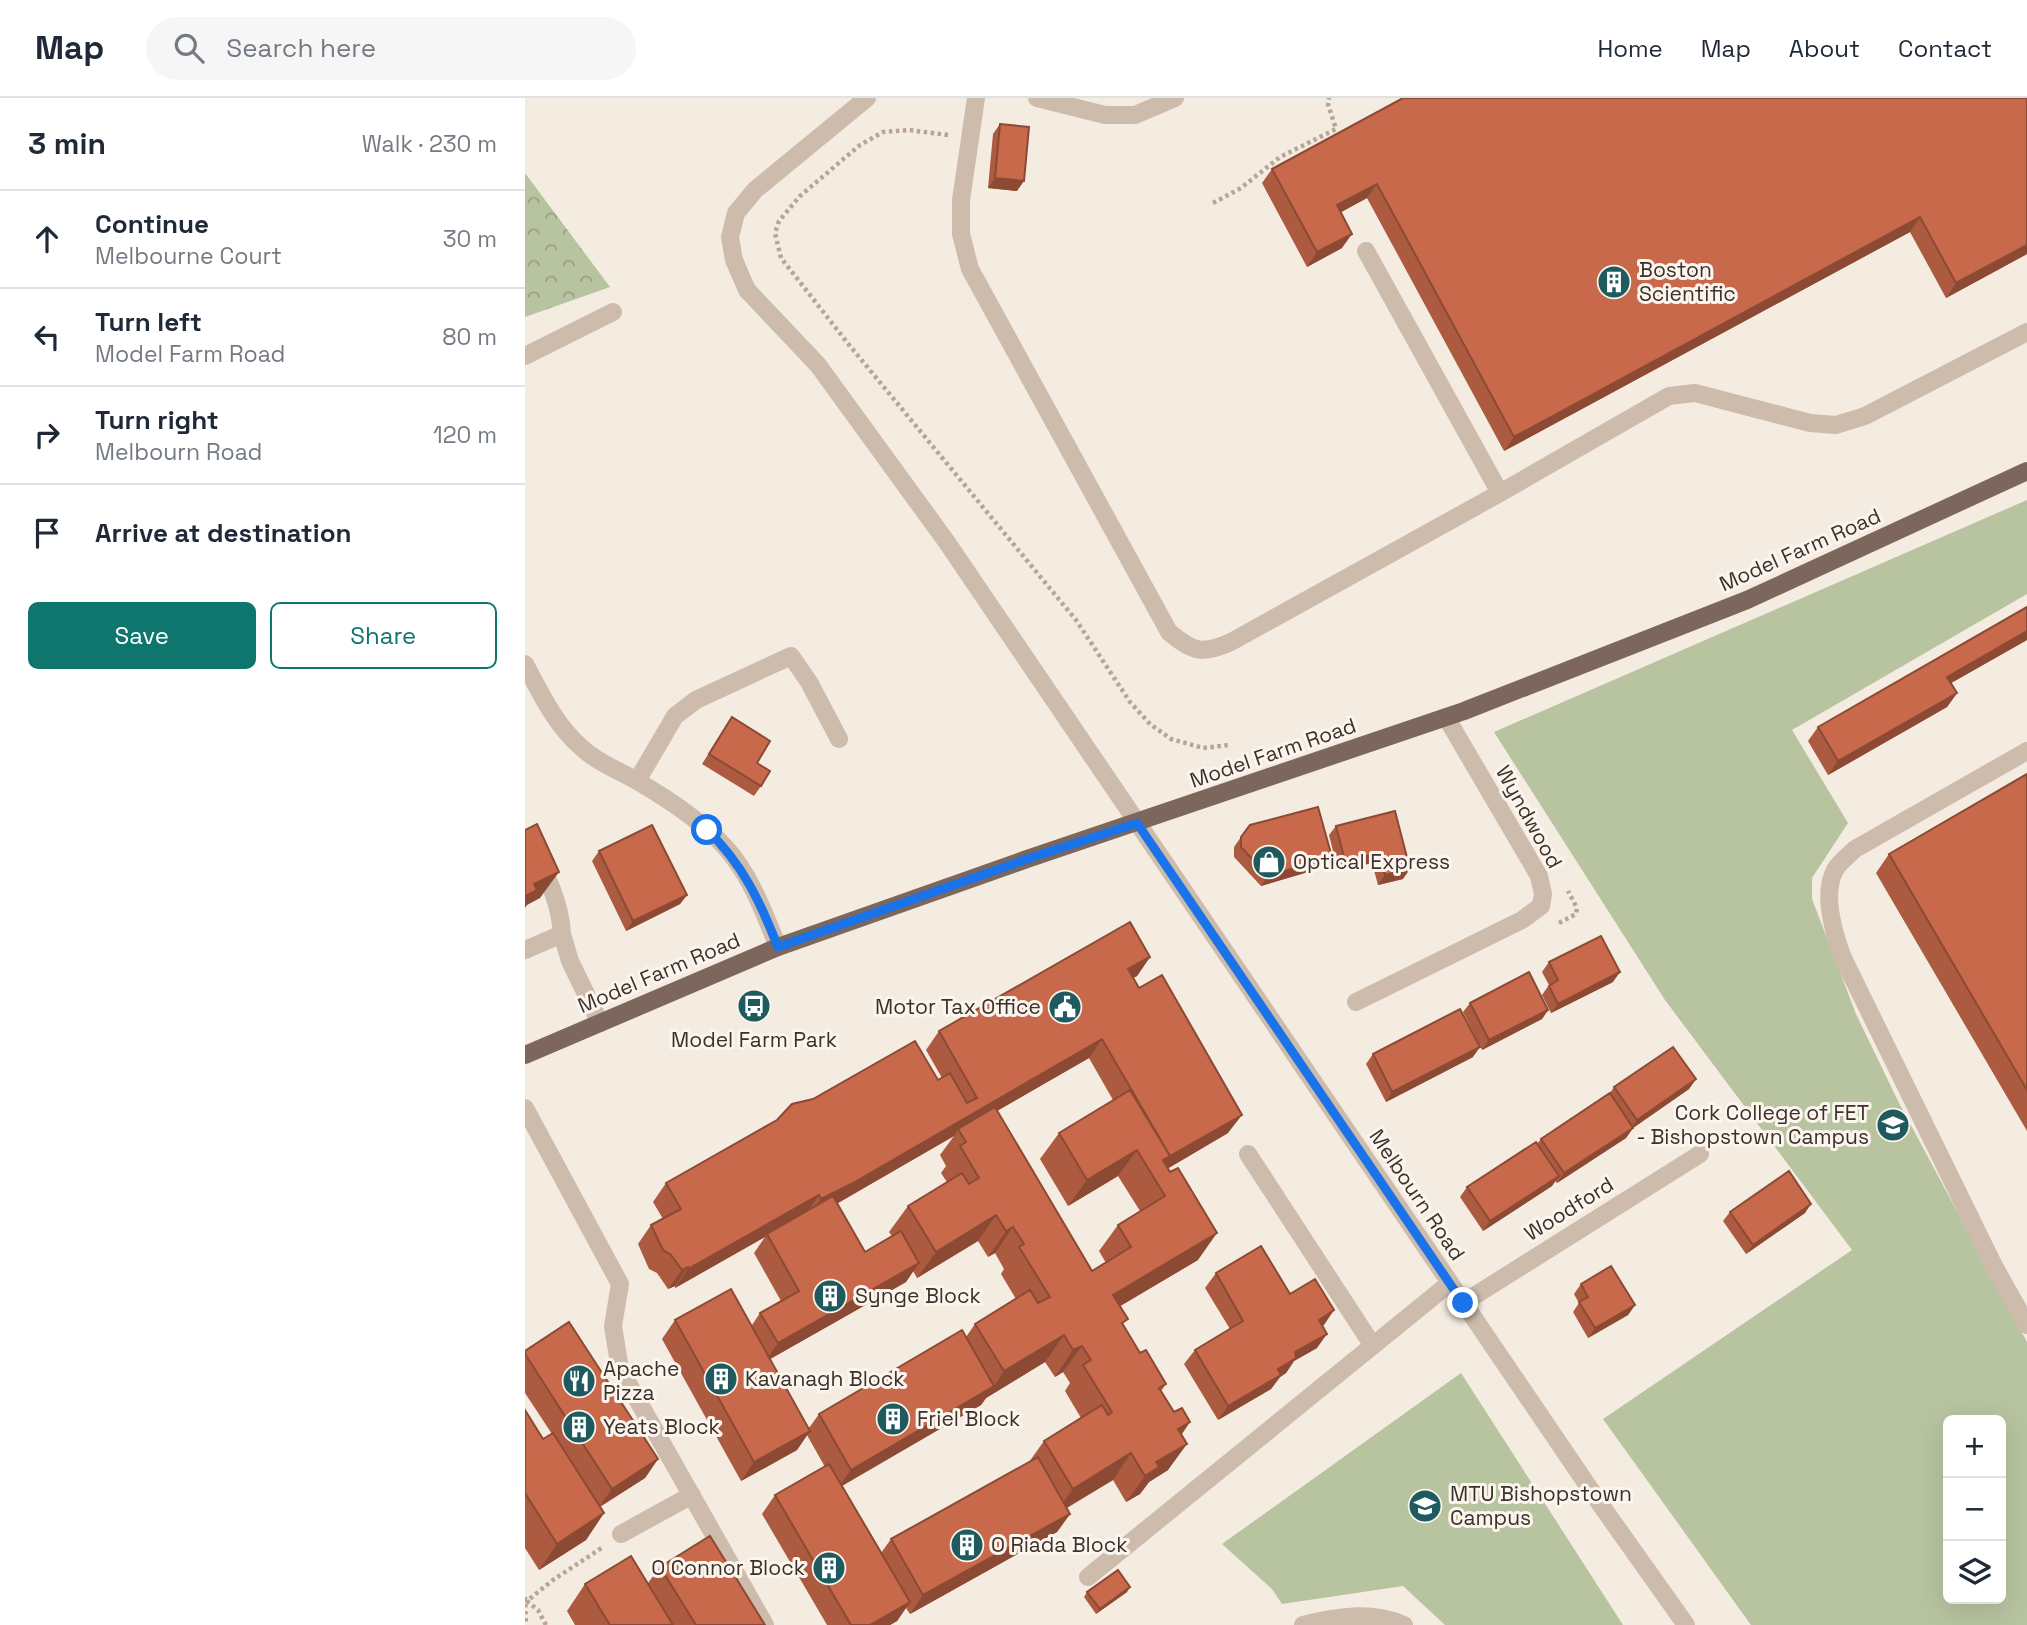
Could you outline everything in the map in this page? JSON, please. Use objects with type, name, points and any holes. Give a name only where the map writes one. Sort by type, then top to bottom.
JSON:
[{"type":"main road","name":"Model Farm Road","points":[[525,1055],[778,947],[1027,859],[1446,717],[1747,600],[2027,471]]},
{"type":"street","name":"Melbourn Road","points":[[867,98],[755,190],[736,213],[730,237],[734,260],[747,290],[818,365],[899,474],[1463,1303],[1686,1625]]},
{"type":"street","points":[[976,98],[961,200],[961,234],[970,269],[1169,632],[1194,650],[1212,650],[1231,642],[1669,396],[1695,393],[1810,423],[1836,425],[1865,416],[2027,332]]},
{"type":"street","points":[[1037,98],[1105,115],[1135,115],[1175,98]]},
{"type":"street","points":[[1366,251],[1500,493]]},
{"type":"street","points":[[525,356],[613,312]]},
{"type":"street","points":[[637,781],[675,716],[696,700],[791,656],[809,682],[839,740]]},
{"type":"street","points":[[525,664],[550,709],[582,748],[703,826],[726,848],[743,871],[778,947]]},
{"type":"street","name":"Wyndwood","points":[[1356,1002],[1523,920],[1541,906],[1543,894],[1539,876],[1446,717]]},
{"type":"street","points":[[2027,751],[1855,849],[1835,870],[1831,911],[1834,934],[1843,958],[1994,1266],[2027,1325]]},
{"type":"street","points":[[525,838],[554,892],[570,961],[600,1023]]},
{"type":"street","points":[[525,950],[562,934]]},
{"type":"street","points":[[525,1108],[620,1284],[613,1326],[620,1369],[765,1625]]},
{"type":"street","points":[[1248,1154],[1373,1346]]},
{"type":"street","name":"Woodford","points":[[1463,1303],[1700,1154]]},
{"type":"street","points":[[1089,1577],[1450,1283]]},
{"type":"street","points":[[621,1534],[692,1496]]},
{"type":"street","points":[[1303,1625],[1339,1617],[1363,1616],[1404,1625]]},
{"type":"path","points":[[1213,203],[1241,188],[1280,157],[1336,129],[1328,104],[1329,98]]},
{"type":"path","points":[[969,137],[909,130],[883,132],[860,145],[800,196],[779,221],[775,233],[781,258],[850,346],[1076,620],[1130,702],[1150,724],[1171,739],[1203,748],[1229,745]]},
{"type":"path","points":[[1550,928],[1576,914],[1577,908],[1565,885]]},
{"type":"path","points":[[526,1599],[621,1534]]},
{"type":"path","points":[[526,1599],[526,1625]]},
{"type":"path","points":[[526,1599],[538,1610],[546,1625]]},
{"type":"green space","points":[[525,173],[610,287],[525,317]]},
{"type":"green space","name":"Cork College of FET - Bishopstown Campus","points":[[2027,500],[2027,594],[1792,730],[1848,823],[1812,878],[1812,899],[1856,1014],[1898,1101],[2027,1342],[2027,1625],[1751,1625],[1603,1419],[1852,1250],[1665,1000],[1494,732]]},
{"type":"green space","name":"MTU Bishopstown Campus","points":[[1461,1373],[1623,1625],[1445,1625],[1403,1586],[1282,1604],[1272,1589],[1222,1544]]},
{"type":"building","name":"Boston Scientific","points":[[1403,98],[2027,98],[2027,245],[1956,283],[1920,217],[1514,437],[1377,184],[1337,205],[1352,234],[1317,252],[1272,169]]},
{"type":"building","points":[[1000,124],[1029,127],[1024,181],[995,178]]},
{"type":"building","points":[[2027,607],[2027,631],[1947,677],[1957,693],[1838,761],[1818,727]]},
{"type":"building","points":[[732,717],[770,741],[757,763],[770,771],[761,786],[709,754]]},
{"type":"building","points":[[2027,774],[2027,1090],[1889,854]]},
{"type":"building","points":[[1318,807],[1332,857],[1268,876],[1241,847],[1241,837],[1250,825]]},
{"type":"building","points":[[1395,811],[1410,869],[1385,875],[1379,853],[1345,861],[1336,826]]},
{"type":"building","points":[[537,824],[559,872],[534,884],[537,890],[525,896],[525,830]]},
{"type":"building","points":[[652,825],[687,895],[633,921],[599,851]]},
{"type":"building","points":[[1130,922],[1150,957],[1128,969],[1139,988],[1162,975],[1242,1115],[1170,1156],[1102,1039],[853,1183],[821,1199],[819,1195],[688,1269],[682,1270],[671,1255],[663,1250],[651,1225],[681,1209],[666,1183],[777,1120],[792,1104],[813,1099],[915,1041],[938,1080],[950,1073],[967,1103],[977,1098],[939,1031]]},
{"type":"building","points":[[1601,936],[1620,972],[1558,1004],[1549,986],[1558,980],[1549,962]]},
{"type":"building","points":[[1529,972],[1548,1010],[1489,1040],[1470,1003]]},
{"type":"building","points":[[1460,1009],[1480,1047],[1392,1092],[1373,1054]]},
{"type":"building","points":[[1673,1047],[1696,1079],[1637,1120],[1614,1087]]},
{"type":"building","points":[[1130,1090],[1170,1156],[1163,1160],[1170,1172],[1178,1168],[1217,1233],[1113,1295],[1128,1319],[1122,1323],[1140,1353],[1146,1350],[1166,1384],[1159,1388],[1174,1412],[1182,1408],[1190,1422],[1178,1429],[1187,1444],[1156,1462],[1159,1467],[1145,1476],[1131,1453],[1073,1489],[1044,1441],[1102,1405],[1108,1415],[1112,1412],[1083,1365],[1091,1360],[1082,1346],[1073,1350],[1064,1335],[1004,1371],[975,1324],[1030,1290],[1038,1303],[1050,1297],[1019,1247],[1024,1244],[1013,1227],[1006,1231],[996,1215],[936,1252],[908,1206],[962,1173],[969,1184],[979,1178],[960,1146],[966,1142],[958,1129],[995,1107],[1092,1271],[1131,1247],[1118,1225],[1165,1196],[1137,1150],[1087,1180],[1059,1133]]},
{"type":"building","points":[[1610,1093],[1633,1128],[1564,1173],[1541,1139]]},
{"type":"building","points":[[1536,1142],[1559,1176],[1490,1221],[1467,1187]]},
{"type":"building","points":[[1789,1171],[1811,1204],[1753,1245],[1730,1212]]},
{"type":"building","name":"Synge Block","points":[[833,1196],[865,1252],[901,1231],[919,1263],[778,1343],[760,1313],[799,1291],[767,1234]]},
{"type":"building","points":[[1261,1246],[1290,1294],[1315,1279],[1334,1310],[1319,1320],[1327,1334],[1295,1352],[1296,1358],[1278,1369],[1281,1375],[1228,1406],[1195,1350],[1243,1321],[1216,1273]]},
{"type":"building","points":[[1611,1266],[1635,1305],[1595,1328],[1579,1302],[1588,1297],[1581,1284]]},
{"type":"building","name":"Kavanagh Block","points":[[731,1289],[810,1431],[754,1462],[675,1320]]},
{"type":"building","points":[[569,1322],[658,1459],[612,1489],[525,1354],[525,1351]]},
{"type":"building","name":"Friel Block","points":[[962,1330],[994,1386],[851,1470],[819,1414]]},
{"type":"building","points":[[525,1410],[543,1439],[553,1433],[604,1513],[557,1544],[525,1493]]},
{"type":"building","name":"O Riada Block","points":[[1038,1457],[1070,1514],[923,1595],[891,1539]]},
{"type":"building","name":"O Connor Block","points":[[829,1464],[910,1602],[870,1625],[851,1625],[775,1495]]},
{"type":"building","points":[[710,1536],[765,1625],[696,1625],[660,1567]]},
{"type":"building","points":[[631,1556],[673,1625],[610,1625],[585,1584]]},
{"type":"building","points":[[1118,1570],[1130,1587],[1100,1609],[1087,1592]]},
{"type":"place","name":"Boston Scientific","points":[[1614,282]]},
{"type":"place","name":"Optical Express","points":[[1269,862]]},
{"type":"place","name":"Model Farm Park","points":[[754,1006]]},
{"type":"place","name":"Motor Tax Office","points":[[1065,1007]]},
{"type":"place","name":"Cork College of FET - Bishopstown Campus","points":[[1893,1125]]},
{"type":"place","name":"Synge Block","points":[[830,1296]]},
{"type":"place","name":"Kavanagh Block","points":[[721,1379]]},
{"type":"place","name":"Apache Pizza","points":[[579,1381]]},
{"type":"place","name":"Friel Block","points":[[893,1419]]},
{"type":"place","name":"Yeats Block","points":[[579,1427]]},
{"type":"place","name":"MTU Bishopstown Campus","points":[[1425,1506]]},
{"type":"place","name":"O Riada Block","points":[[967,1545]]},
{"type":"place","name":"O Connor Block","points":[[829,1568]]},
{"type":"route","points":[[707,830],[726,848],[743,871],[778,947],[1137,823],[1463,1303]]}]
